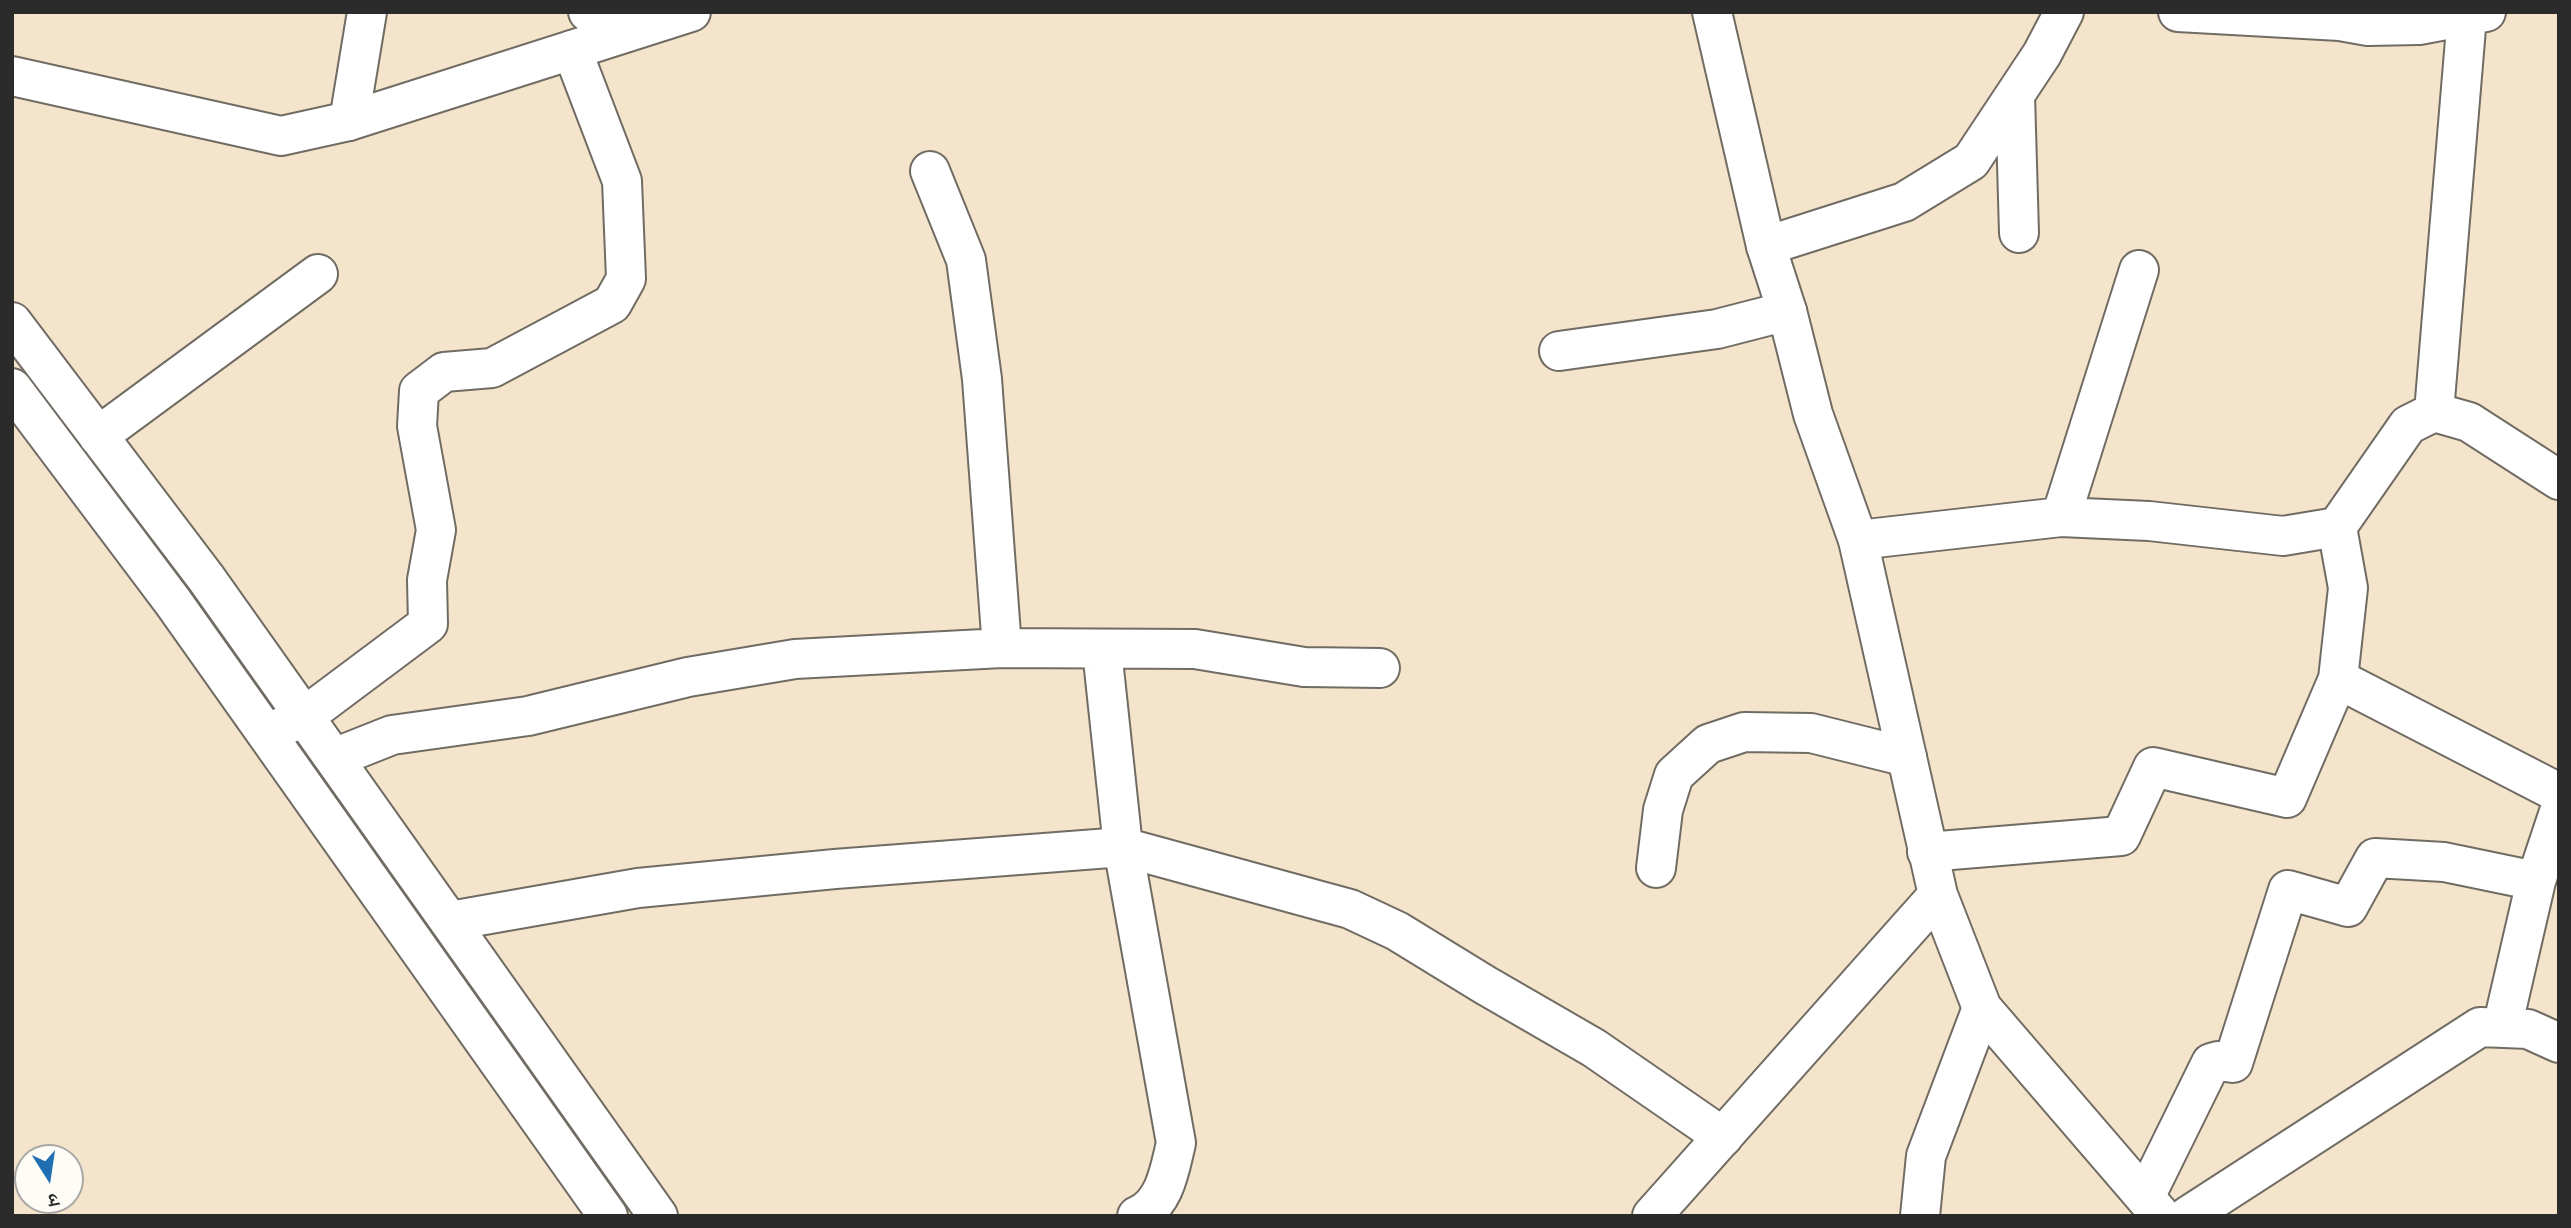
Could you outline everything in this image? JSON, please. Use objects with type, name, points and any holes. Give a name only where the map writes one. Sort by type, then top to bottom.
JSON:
[{"type":"street","points":[[349,121],[367,12]]},
{"type":"street","points":[[588,12],[627,32]]},
{"type":"street","points":[[12,76],[281,136],[349,121],[691,12]]},
{"type":"street","points":[[1712,12],[1766,246],[1787,311],[1813,414],[1858,540],[1938,895],[1982,1008],[2153,1206],[2211,1063],[2233,1063],[2288,890],[2348,907],[2375,858],[2444,862],[2536,881]]},
{"type":"street","points":[[1766,246],[1904,202],[1971,161],[2042,54],[2064,12]]},
{"type":"street","points":[[2178,12],[2340,21],[2368,26],[2419,25],[2477,14],[2434,412]]},
{"type":"street","points":[[267,734],[305,716],[429,624],[427,580],[436,530],[417,426],[419,391],[444,372],[492,368],[612,304],[626,279],[622,181],[572,50]]},
{"type":"street","points":[[2015,95],[2019,233]]},
{"type":"street","points":[[930,171],[966,260],[982,379],[1002,648]]},
{"type":"street","points":[[2061,517],[2138,270]]},
{"type":"street","points":[[98,436],[318,274]]},
{"type":"street","points":[[1559,351],[1717,329],[1787,311]]},
{"type":"street","points":[[12,322],[206,578],[658,1216]]},
{"type":"street","points":[[12,388],[173,602],[608,1216]]},
{"type":"street","points":[[1927,852],[2121,835],[2153,767],[2287,798],[2338,679],[2348,588],[2337,527],[2408,425],[2434,412],[2469,422],[2559,481]]},
{"type":"street","points":[[1858,540],[2061,517],[2149,521],[2283,536],[2337,527]]},
{"type":"street","points":[[334,758],[392,735],[528,716],[701,675],[795,659],[1002,648],[1195,649],[1304,667],[1380,668]]},
{"type":"street","points":[[1102,650],[1123,847],[1176,1143],[1166,1184],[1146,1212],[1137,1216]]},
{"type":"street","points":[[2338,679],[2559,793]]},
{"type":"street","points":[[1656,868],[1663,810],[1674,775],[1708,744],[1744,732],[1811,733],[1907,757]]},
{"type":"street","points":[[2502,1028],[2536,881],[2559,812]]},
{"type":"street","points":[[450,921],[638,888],[835,869],[1123,847],[1350,909],[1397,931],[1594,1048],[1723,1137]]},
{"type":"street","points":[[1652,1216],[1938,895]]},
{"type":"street","points":[[1920,1216],[1926,1156],[1982,1008]]},
{"type":"street","points":[[2188,1216],[2480,1027],[2528,1029],[2559,1043]]}]
